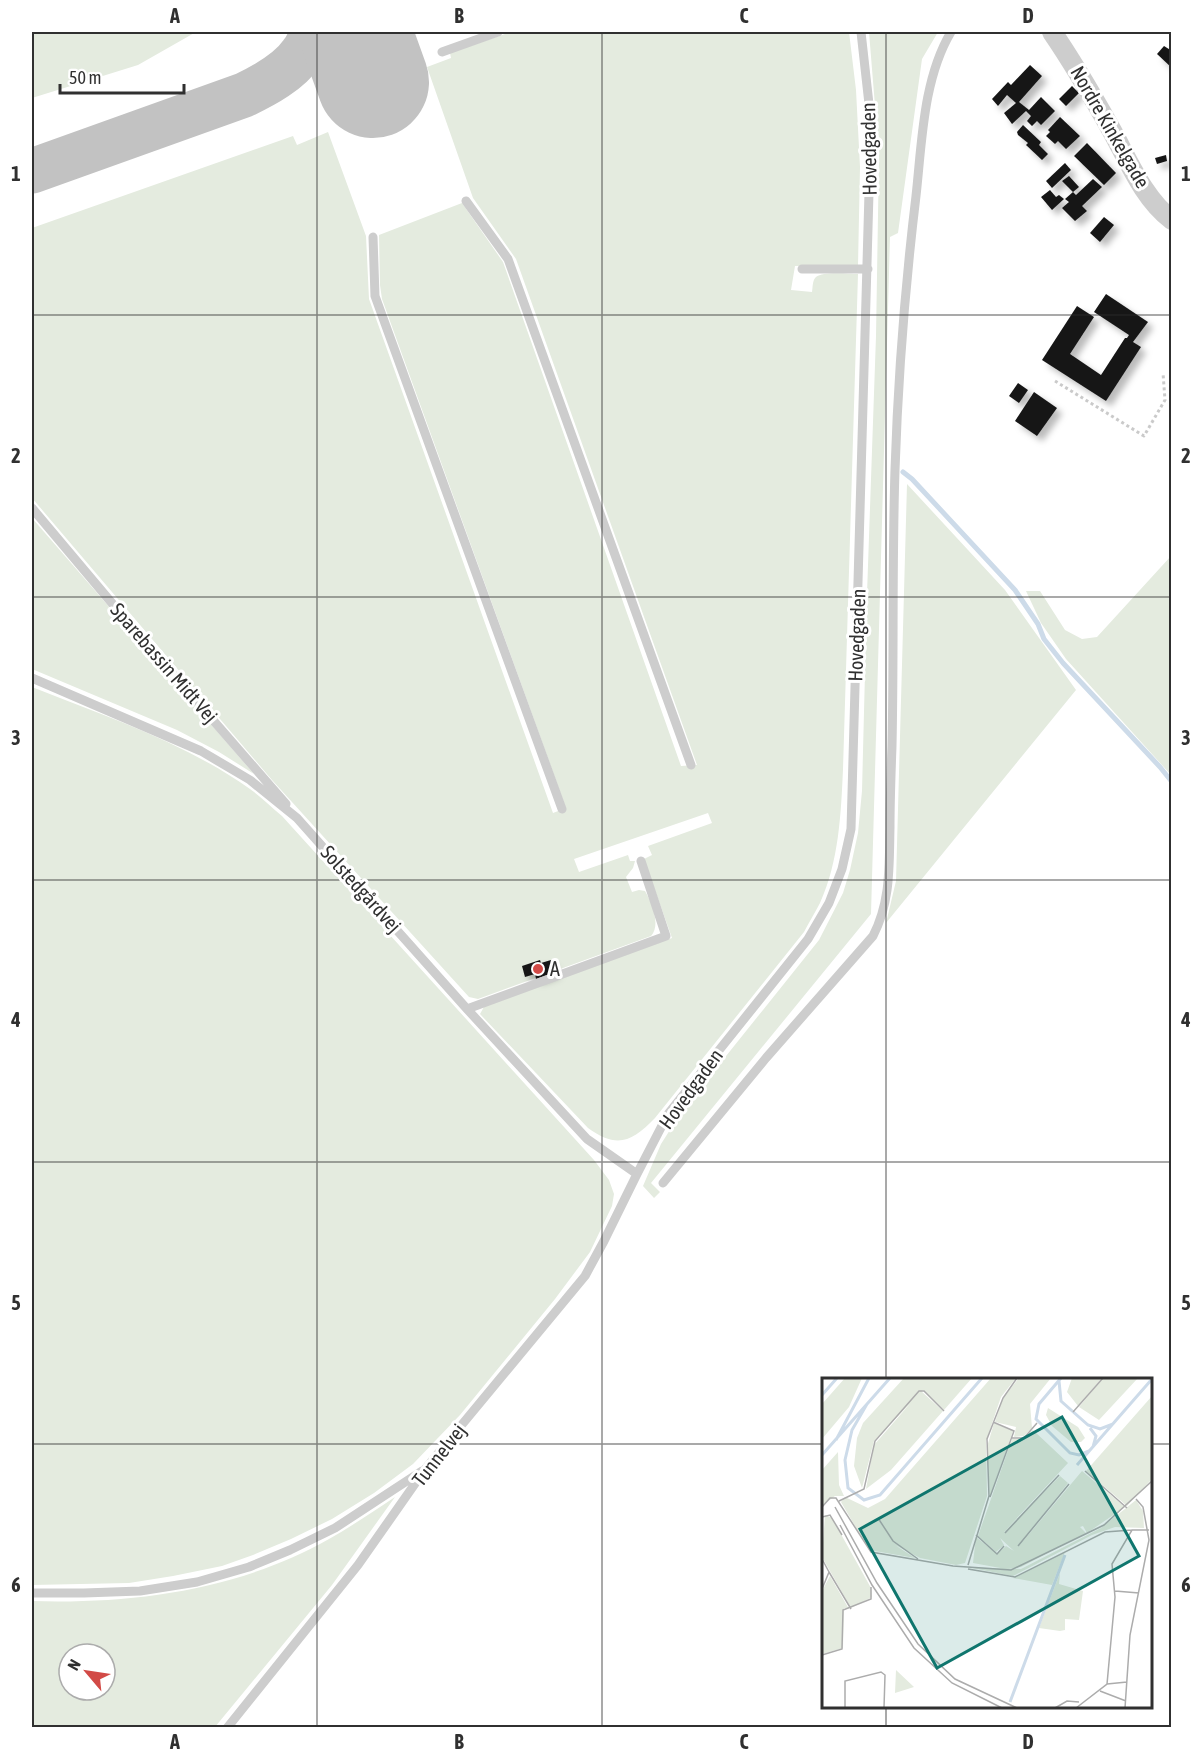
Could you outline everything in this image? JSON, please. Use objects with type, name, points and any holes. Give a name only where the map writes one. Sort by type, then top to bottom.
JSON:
[{"type":"street","name":"Nordre Kinkelgade","points":[[1052,32],[1078,70],[1140,182],[1159,211],[1172,220]]},
{"type":"lane","points":[[442,52],[498,32]]},
{"type":"lane","name":"Hovedgaden","points":[[637,1174],[668,1113],[808,939],[829,903],[842,869],[851,829],[872,122],[861,32]]},
{"type":"lane","points":[[663,1183],[766,1058],[873,936],[886,902],[889,874],[895,470],[903,312],[930,85],[938,59],[951,32]]},
{"type":"lane","points":[[466,201],[508,259],[691,765]]},
{"type":"lane","points":[[373,237],[375,296],[562,809]]},
{"type":"lane","points":[[802,269],[868,269]]},
{"type":"lane","name":"Sparebassin Midt Vej","points":[[32,508],[297,818]]},
{"type":"lane","name":"Solstedgårdvej","points":[[32,678],[201,751],[250,780],[297,818],[467,1009],[587,1138],[637,1174]]},
{"type":"lane","points":[[467,1009],[666,936],[641,861]]},
{"type":"lane","name":"Tunnelvej","points":[[227,1728],[358,1565],[426,1468],[585,1276],[637,1174]]},
{"type":"lane","points":[[32,1593],[140,1591],[197,1582],[249,1567],[335,1528],[426,1468]]},
{"type":"path","points":[[1055,381],[1144,436],[1164,400],[1163,373]]},
{"type":"path","points":[[1164,1728],[1172,1725]]},
{"type":"shaded area","points":[[32,32],[196,32],[138,65],[32,98]]},
{"type":"shaded area","points":[[511,32],[849,32],[856,90],[860,167],[858,266],[795,266],[791,290],[812,292],[813,282],[819,275],[858,274],[843,769],[835,854],[820,903],[804,932],[655,1118],[639,1133],[624,1140],[607,1139],[588,1128],[480,1014],[485,1005],[672,938],[644,859],[652,855],[648,846],[712,823],[708,813],[574,859],[579,872],[628,855],[630,861],[635,861],[626,877],[632,892],[645,891],[650,902],[655,920],[651,936],[478,999],[469,997],[272,780],[32,498],[32,228],[293,136],[297,145],[328,132],[366,236],[369,299],[553,813],[566,808],[382,299],[379,235],[462,203],[503,262],[681,766],[697,765],[516,259],[473,198],[427,67],[451,58],[450,53]]},
{"type":"shaded area","points":[[869,32],[938,32],[922,59],[898,233],[890,237],[871,914],[651,1183],[660,1192],[654,1198],[643,1186],[661,1144],[682,1111],[819,940],[843,893],[858,833],[862,791],[876,336],[879,155]]},
{"type":"shaded area","points":[[907,484],[1005,590],[1076,690],[886,923],[896,881]]},
{"type":"shaded area","points":[[32,518],[254,774],[177,730],[32,669]]},
{"type":"shaded area","points":[[1171,556],[1171,775],[1066,659],[1041,623],[1026,591],[1040,591],[1065,630],[1082,639],[1097,637]]},
{"type":"shaded area","points":[[32,687],[144,731],[198,757],[250,789],[282,816],[594,1160],[609,1180],[614,1194],[612,1206],[590,1252],[555,1299],[460,1415],[413,1464],[374,1493],[332,1519],[253,1555],[222,1566],[129,1583],[32,1585]]},
{"type":"shaded area","points":[[395,1497],[332,1585],[215,1727],[32,1727],[32,1601],[109,1600],[185,1590],[222,1582],[259,1571],[338,1534]]},
{"type":"building","points":[[1164,46],[1172,51],[1172,68],[1157,54]]},
{"type":"building","points":[[1030,65],[1042,76],[1019,102],[1029,110],[1041,97],[1055,111],[1041,125],[1037,121],[1032,126],[1027,121],[1031,116],[1026,111],[1012,124],[1004,113],[1016,103],[1007,95],[998,106],[992,99],[1008,82],[1011,85]]},
{"type":"building","points":[[1072,86],[1079,93],[1066,106],[1059,99]]},
{"type":"building","points":[[1060,117],[1080,136],[1066,149],[1058,141],[1055,144],[1046,136],[1050,132],[1048,130]]},
{"type":"building","points":[[1023,125],[1041,142],[1039,145],[1048,154],[1042,160],[1018,135],[1017,132]]},
{"type":"building","points":[[1087,143],[1116,173],[1104,185],[1074,156]]},
{"type":"building","points":[[1166,155],[1167,161],[1157,164],[1155,158]]},
{"type":"building","points":[[1065,163],[1071,170],[1052,188],[1046,181]]},
{"type":"building","points":[[1069,176],[1079,187],[1073,192],[1062,181]]},
{"type":"building","points":[[1093,179],[1102,187],[1082,206],[1087,211],[1075,221],[1062,208],[1069,202],[1065,199],[1073,192],[1076,195]]},
{"type":"building","points":[[1050,190],[1056,197],[1059,195],[1064,199],[1052,210],[1041,197]]},
{"type":"building","points":[[1104,217],[1114,225],[1100,242],[1090,233]]},
{"type":"building","points":[[1106,294],[1148,322],[1133,342],[1141,347],[1106,401],[1042,360],[1077,306],[1094,317],[1070,354],[1101,375],[1129,335],[1094,312]]},
{"type":"building","points":[[1018,383],[1028,390],[1019,403],[1009,396]]},
{"type":"building","points":[[1034,392],[1057,408],[1037,436],[1015,421]]},
{"type":"building","name":"A","points":[[540,960],[541,963],[551,960],[555,972],[536,979],[535,974],[525,977],[522,966]]},
{"type":"waterway","points":[[903,472],[1015,590],[1038,624],[1044,639],[1063,663],[1172,782]]},
{"type":"taxiway","points":[[32,171],[244,95],[276,77],[297,60],[313,32]]},
{"type":"runway","points":[[355,32],[373,82]]},
{"type":"place","name":"A","points":[[538,969]]}]
